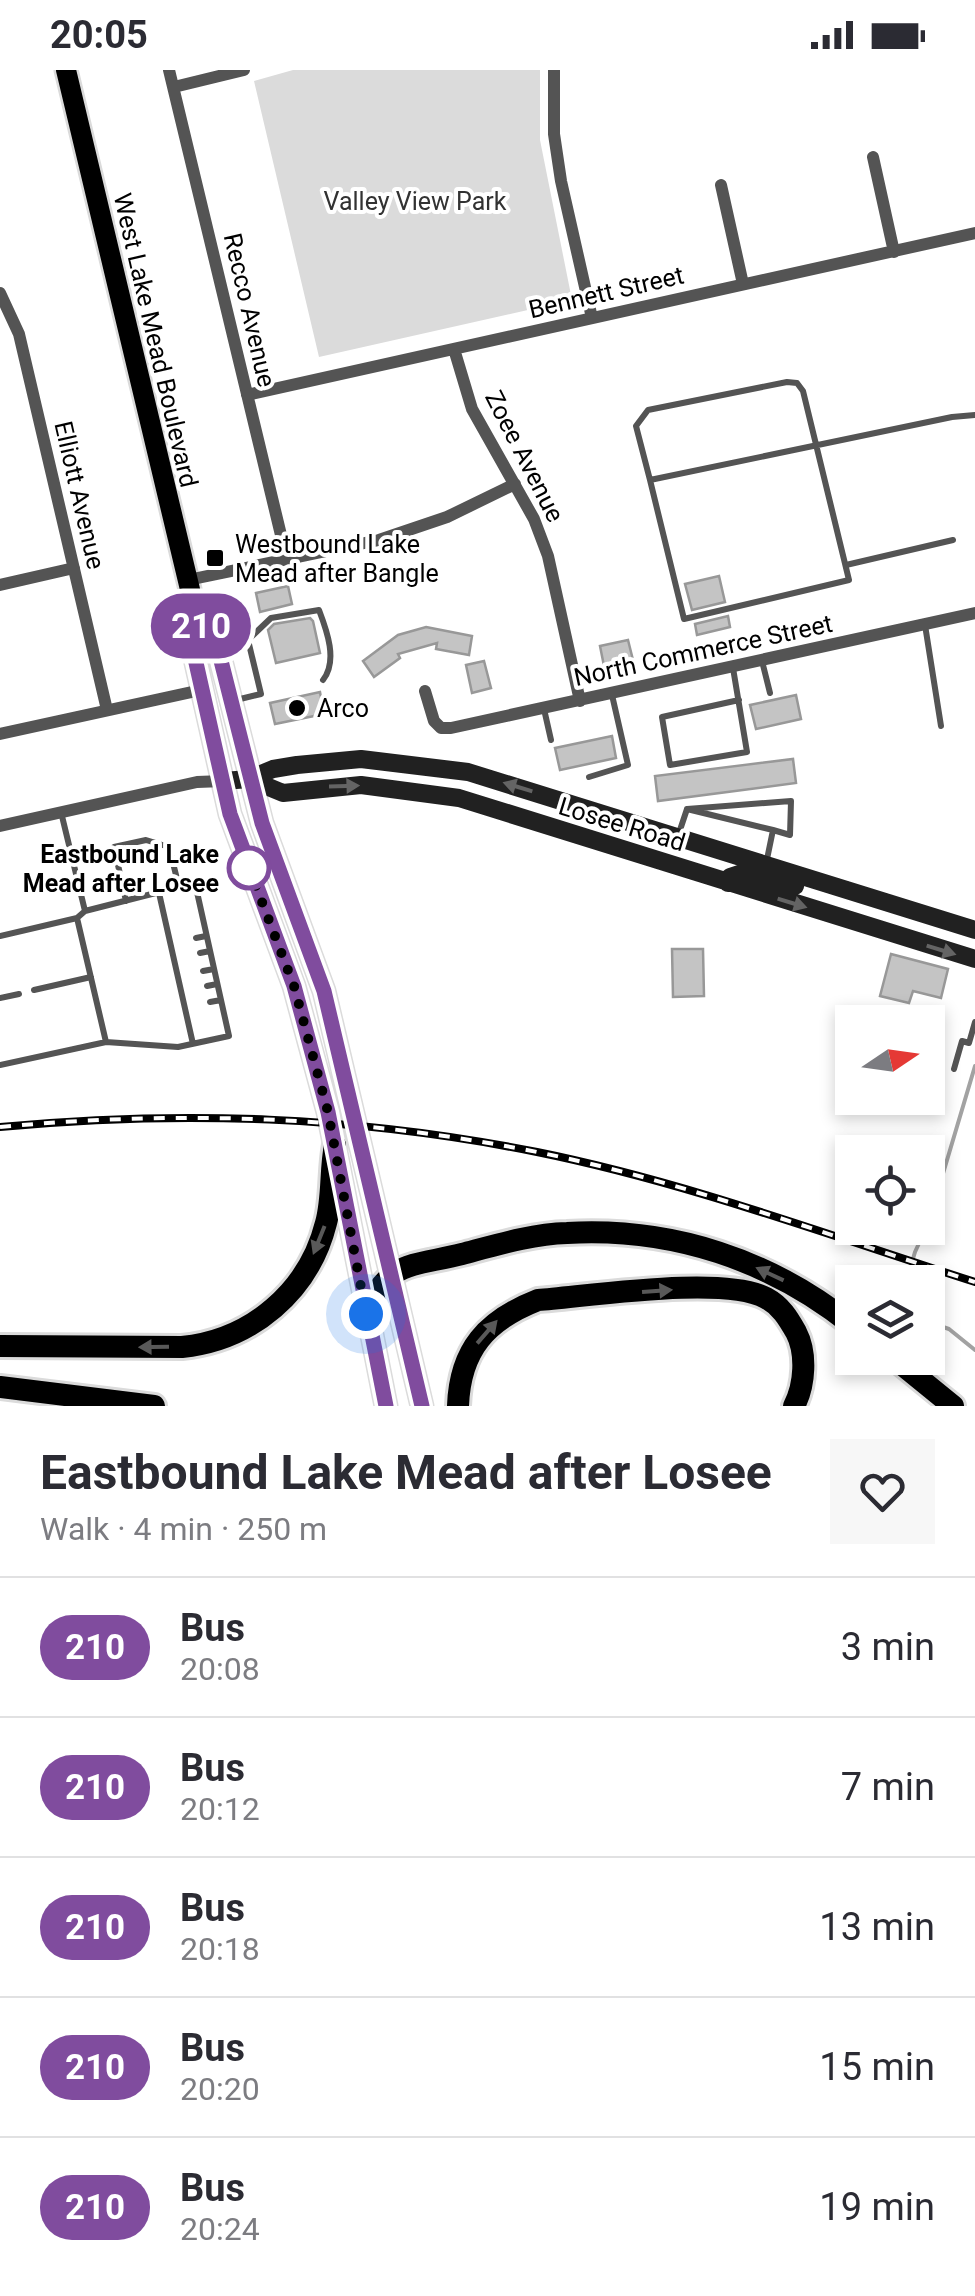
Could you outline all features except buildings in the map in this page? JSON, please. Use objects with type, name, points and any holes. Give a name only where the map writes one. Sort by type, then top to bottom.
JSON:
[{"type":"highway","points":[[0,1346],[182,1347],[209,1344],[248,1327],[288,1298],[311,1260],[326,1222],[335,1145]]},
{"type":"highway","points":[[366,1314],[390,1272],[506,1242],[566,1232],[650,1235],[706,1247],[775,1275],[835,1311]]},
{"type":"highway","points":[[458,1406],[459,1385],[470,1353],[490,1325],[510,1311],[538,1300],[729,1287],[764,1296],[784,1311],[800,1340],[803,1364],[800,1396],[794,1406]]},
{"type":"highway","points":[[915,1375],[953,1406]]},
{"type":"highway","points":[[0,1387],[154,1406]]},
{"type":"main road","name":"West Lake Mead Boulevard","points":[[66,70],[198,623],[192,645],[201,690],[235,829],[294,986],[335,1145],[386,1406]]},
{"type":"main road","points":[[198,623],[216,641],[262,823],[316,962],[422,1406]]},
{"type":"main road","name":"Losee Road","points":[[224,781],[250,779],[273,769],[345,760],[468,772],[975,930]]},
{"type":"main road","name":"Losee Road","points":[[250,779],[283,792],[361,785],[459,798],[975,959]]},
{"type":"main road","points":[[728,883],[730,877],[744,872],[803,888],[819,882]]},
{"type":"street","name":"Recco Avenue","points":[[169,70],[287,560]]},
{"type":"street","points":[[174,87],[244,70]]},
{"type":"street","points":[[554,70],[554,134],[561,182],[592,318]]},
{"type":"street","points":[[874,157],[894,252]]},
{"type":"street","points":[[721,185],[744,284]]},
{"type":"street","name":"Bennett Street","points":[[247,395],[975,233]]},
{"type":"street","name":"Elliott Avenue","points":[[0,294],[19,334],[107,710]]},
{"type":"street","name":"Zoee Avenue","points":[[454,349],[472,409],[534,519],[548,556],[580,700]]},
{"type":"street","points":[[188,580],[379,540],[447,517],[515,484]]},
{"type":"street","points":[[0,585],[74,568]]},
{"type":"street","name":"North Commerce Street","points":[[425,691],[434,722],[440,728],[975,613]]},
{"type":"street","points":[[0,734],[201,690]]},
{"type":"street","name":"Losee Road","points":[[0,826],[198,782],[224,781]]},
{"type":"lane","points":[[797,382],[804,391],[815,447],[850,580],[684,619],[636,426],[648,410],[797,382]]},
{"type":"lane","points":[[650,480],[952,417],[975,416]]},
{"type":"lane","points":[[846,566],[954,540]]},
{"type":"lane","points":[[216,641],[248,640],[271,618],[319,610],[332,660],[324,680]]},
{"type":"lane","points":[[925,624],[941,726]]},
{"type":"lane","points":[[231,701],[261,694],[248,640]]},
{"type":"lane","points":[[762,660],[770,693]]},
{"type":"lane","points":[[732,667],[738,700],[747,752],[670,765],[662,716],[738,700]]},
{"type":"lane","points":[[589,777],[628,765],[612,694]]},
{"type":"lane","points":[[544,708],[551,740]]},
{"type":"lane","points":[[791,800],[790,835],[772,830],[686,809],[791,800]]},
{"type":"lane","points":[[678,837],[686,809]]},
{"type":"lane","points":[[60,812],[85,911]]},
{"type":"lane","points":[[766,865],[772,830]]},
{"type":"lane","points":[[126,901],[114,847],[146,840],[168,847],[179,887]]},
{"type":"lane","points":[[0,936],[195,884],[194,904],[203,920],[229,1036],[178,1047],[106,1042],[0,1066]]},
{"type":"lane","points":[[158,893],[194,1044]]},
{"type":"lane","points":[[163,910],[176,908]]},
{"type":"lane","points":[[77,918],[106,1042]]},
{"type":"lane","points":[[193,922],[203,920]]},
{"type":"lane","points":[[166,927],[180,924]]},
{"type":"lane","points":[[196,938],[206,936]]},
{"type":"lane","points":[[170,944],[183,941]]},
{"type":"lane","points":[[200,954],[210,951]]},
{"type":"lane","points":[[174,959],[187,956]]},
{"type":"lane","points":[[203,971],[214,968]]},
{"type":"lane","points":[[178,977],[190,974]]},
{"type":"lane","points":[[34,990],[91,978]]},
{"type":"lane","points":[[207,986],[217,984]]},
{"type":"lane","points":[[181,992],[194,989]]},
{"type":"lane","points":[[0,998],[19,994]]},
{"type":"lane","points":[[210,1002],[220,1000]]},
{"type":"lane","points":[[185,1008],[198,1005]]},
{"type":"lane","points":[[954,1070],[962,1041],[969,1042],[975,1022]]},
{"type":"green space","name":"Valley View Park","points":[[293,70],[540,70],[540,140],[572,300],[319,357],[254,81]]},
{"type":"waterway","points":[[945,1167],[975,1066]]},
{"type":"waterway","points":[[911,1265],[918,1245]]},
{"type":"waterway","points":[[945,1328],[975,1350]]},
{"type":"railway","points":[[0,1127],[202,1118],[336,1124],[470,1140],[648,1178],[975,1282]]},
{"type":"bus line","name":"210","points":[[386,1406],[328,1112],[294,986],[230,814],[192,645],[198,623],[216,641],[262,823],[316,962],[422,1406]]},
{"type":"place","name":"Westbound Lake Mead after Bangle","points":[[215,558]]},
{"type":"place","name":"Arco","points":[[297,708]]},
{"type":"place","name":"Eastbound Lake Mead after Losee","points":[[249,868]]},
{"type":"route","points":[[249,868],[246,860],[294,986],[328,1112],[366,1314]]}]
